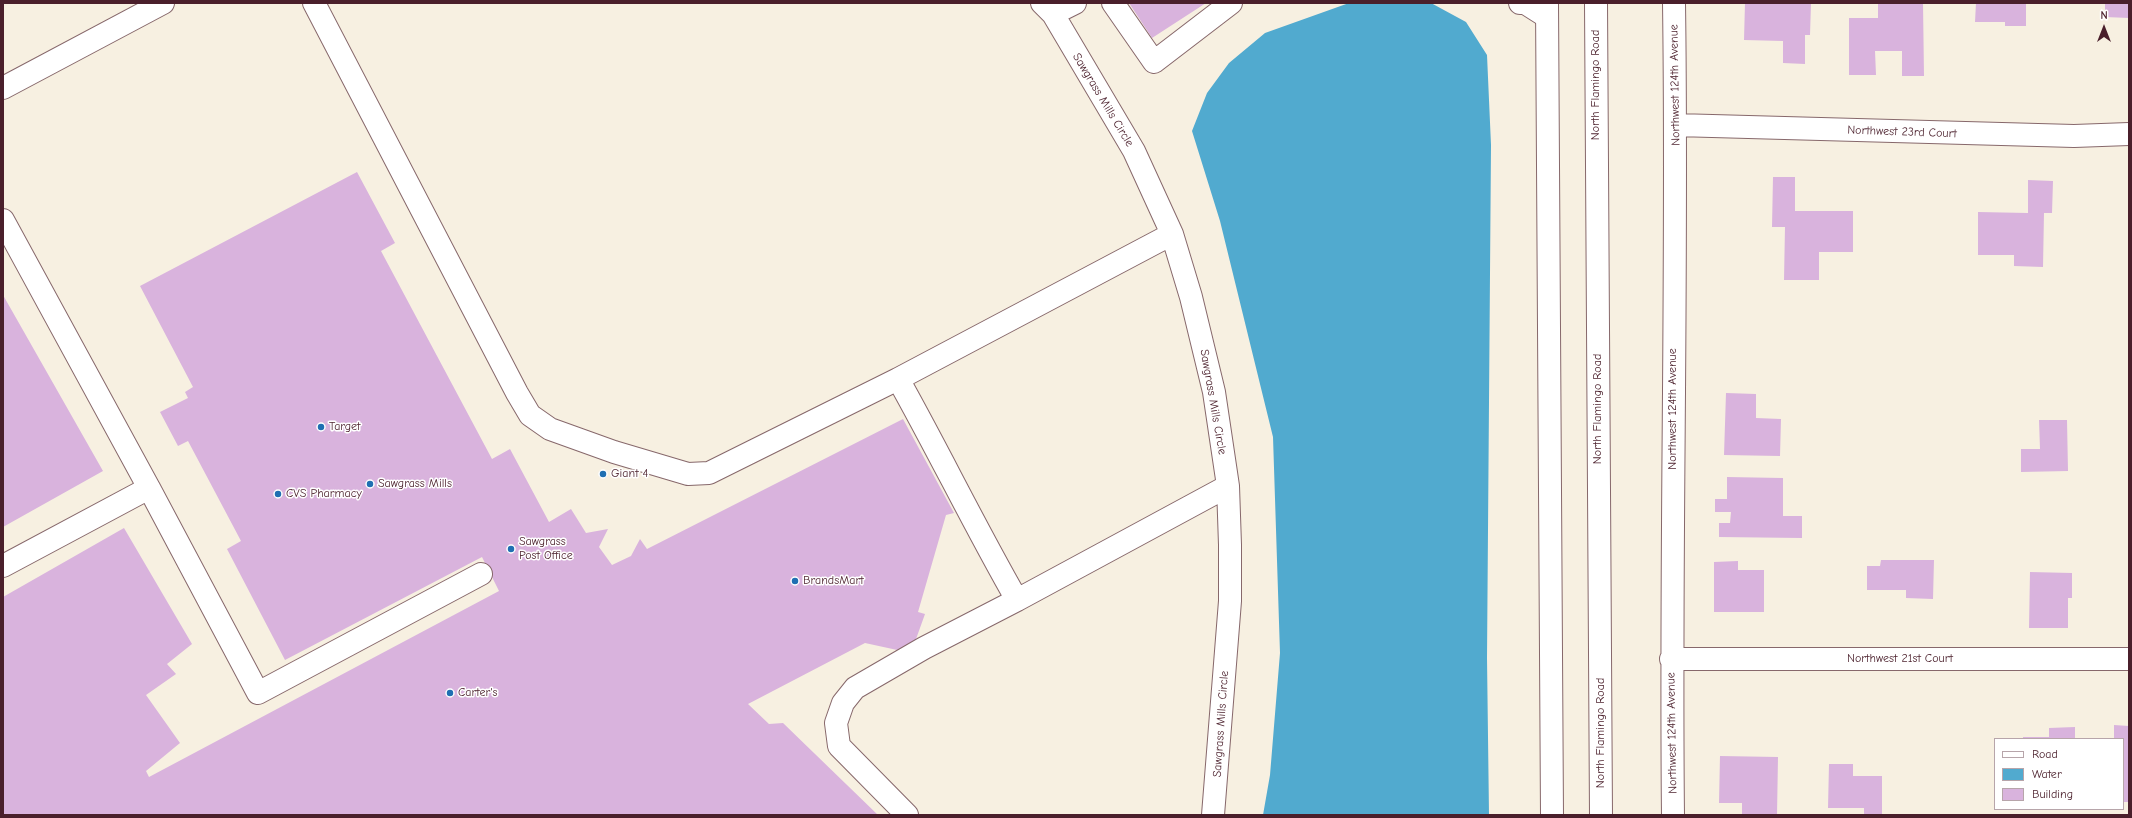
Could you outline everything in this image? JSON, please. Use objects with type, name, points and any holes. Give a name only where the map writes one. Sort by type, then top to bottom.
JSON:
[{"type":"main road","points":[[3,88],[163,3]]},
{"type":"main road","points":[[314,3],[517,393],[530,415],[550,429],[614,452],[688,474],[709,473],[898,379],[1172,234]]},
{"type":"main road","points":[[1048,9],[1075,3]]},
{"type":"main road","points":[[1113,3],[1154,62],[1231,3]]},
{"type":"main road","points":[[1520,3],[1525,3],[1547,10],[1552,815]]},
{"type":"main road","name":"North Flamingo Road","points":[[1596,3],[1601,815]]},
{"type":"main road","name":"Northwest 124th Avenue","points":[[1673,815],[1671,659],[1676,125],[1674,3]]},
{"type":"main road","name":"Sawgrass Mills Circle","points":[[1048,9],[1134,151],[1172,234],[1192,304],[1214,392],[1228,486],[1230,545],[1230,601],[1214,815]]},
{"type":"main road","name":"Northwest 23rd Court","points":[[1676,125],[2074,136],[2129,134]]},
{"type":"main road","points":[[3,220],[149,488],[258,693],[481,574]]},
{"type":"main road","points":[[898,379],[927,430],[969,515],[1017,600]]},
{"type":"main road","points":[[908,815],[838,746],[836,723],[843,703],[855,688],[924,648],[1017,600],[1228,486]]},
{"type":"main road","points":[[3,566],[149,488]]},
{"type":"main road","name":"Northwest 21st Court","points":[[1671,659],[2129,659]]},
{"type":"water","points":[[1349,3],[1431,3],[1466,22],[1487,55],[1491,145],[1487,658],[1489,815],[1263,815],[1270,775],[1280,653],[1273,437],[1220,221],[1192,131],[1207,93],[1229,63],[1265,33]]},
{"type":"building","points":[[1129,3],[1206,3],[1152,38]]},
{"type":"building","points":[[1745,3],[1811,3],[1810,35],[1805,35],[1805,64],[1783,63],[1783,41],[1744,40]]},
{"type":"building","points":[[1878,3],[1923,3],[1924,76],[1902,76],[1902,51],[1875,51],[1876,75],[1849,75],[1849,18],[1878,18]]},
{"type":"building","points":[[1976,3],[2026,3],[2026,26],[2005,26],[2005,22],[1975,22]]},
{"type":"building","points":[[2105,3],[2129,3],[2129,18],[2105,17]]},
{"type":"building","name":"Sawgrass Mills","points":[[357,172],[395,243],[381,251],[492,459],[510,449],[549,522],[571,509],[586,533],[608,529],[599,547],[612,565],[631,556],[640,539],[647,549],[903,419],[954,513],[946,515],[918,612],[925,614],[911,653],[865,643],[748,704],[769,724],[783,723],[878,815],[3,815],[3,597],[124,528],[192,644],[167,664],[176,674],[146,695],[180,743],[146,771],[149,777],[499,591],[482,557],[285,660],[227,549],[241,541],[188,441],[178,446],[160,412],[188,398],[185,392],[193,387],[140,286]]},
{"type":"building","points":[[1773,177],[1795,177],[1795,211],[1853,211],[1853,252],[1819,252],[1819,280],[1784,280],[1785,227],[1772,227]]},
{"type":"building","points":[[2028,180],[2053,181],[2052,213],[2044,213],[2043,267],[2014,266],[2014,255],[1978,255],[1978,212],[2028,213]]},
{"type":"building","points":[[3,295],[103,471],[3,527]]},
{"type":"building","points":[[1726,393],[1756,394],[1756,418],[1781,419],[1780,456],[1724,455]]},
{"type":"building","points":[[2039,420],[2067,420],[2068,471],[2021,472],[2021,449],[2040,449]]},
{"type":"building","points":[[1727,477],[1783,478],[1783,516],[1802,516],[1802,538],[1719,537],[1719,523],[1730,523],[1731,512],[1715,512],[1715,499],[1727,499]]},
{"type":"building","points":[[1881,560],[1934,560],[1933,599],[1906,598],[1906,590],[1867,590],[1867,566],[1880,566]]},
{"type":"building","points":[[1738,561],[1738,570],[1764,570],[1764,612],[1714,612],[1714,562]]},
{"type":"building","points":[[2030,572],[2072,573],[2072,598],[2068,598],[2068,628],[2029,628]]},
{"type":"building","points":[[2114,725],[2129,726],[2129,802],[2124,802],[2124,738],[2114,738]]},
{"type":"building","points":[[2075,727],[2075,738],[2023,738],[2049,737],[2049,728]]},
{"type":"building","points":[[1720,756],[1778,757],[1777,815],[1742,815],[1742,803],[1719,803]]},
{"type":"building","points":[[1829,764],[1853,764],[1853,776],[1882,776],[1882,815],[1864,815],[1864,808],[1828,808]]},
{"type":"place","name":"Target","points":[[321,427]]},
{"type":"place","name":"Giant 4","points":[[603,474]]},
{"type":"place","name":"Sawgrass Mills","points":[[370,484]]},
{"type":"place","name":"CVS Pharmacy","points":[[278,494]]},
{"type":"place","name":"Sawgrass Post Office","points":[[511,549]]},
{"type":"place","name":"BrandsMart","points":[[795,581]]},
{"type":"place","name":"Carter's","points":[[450,693]]}]
